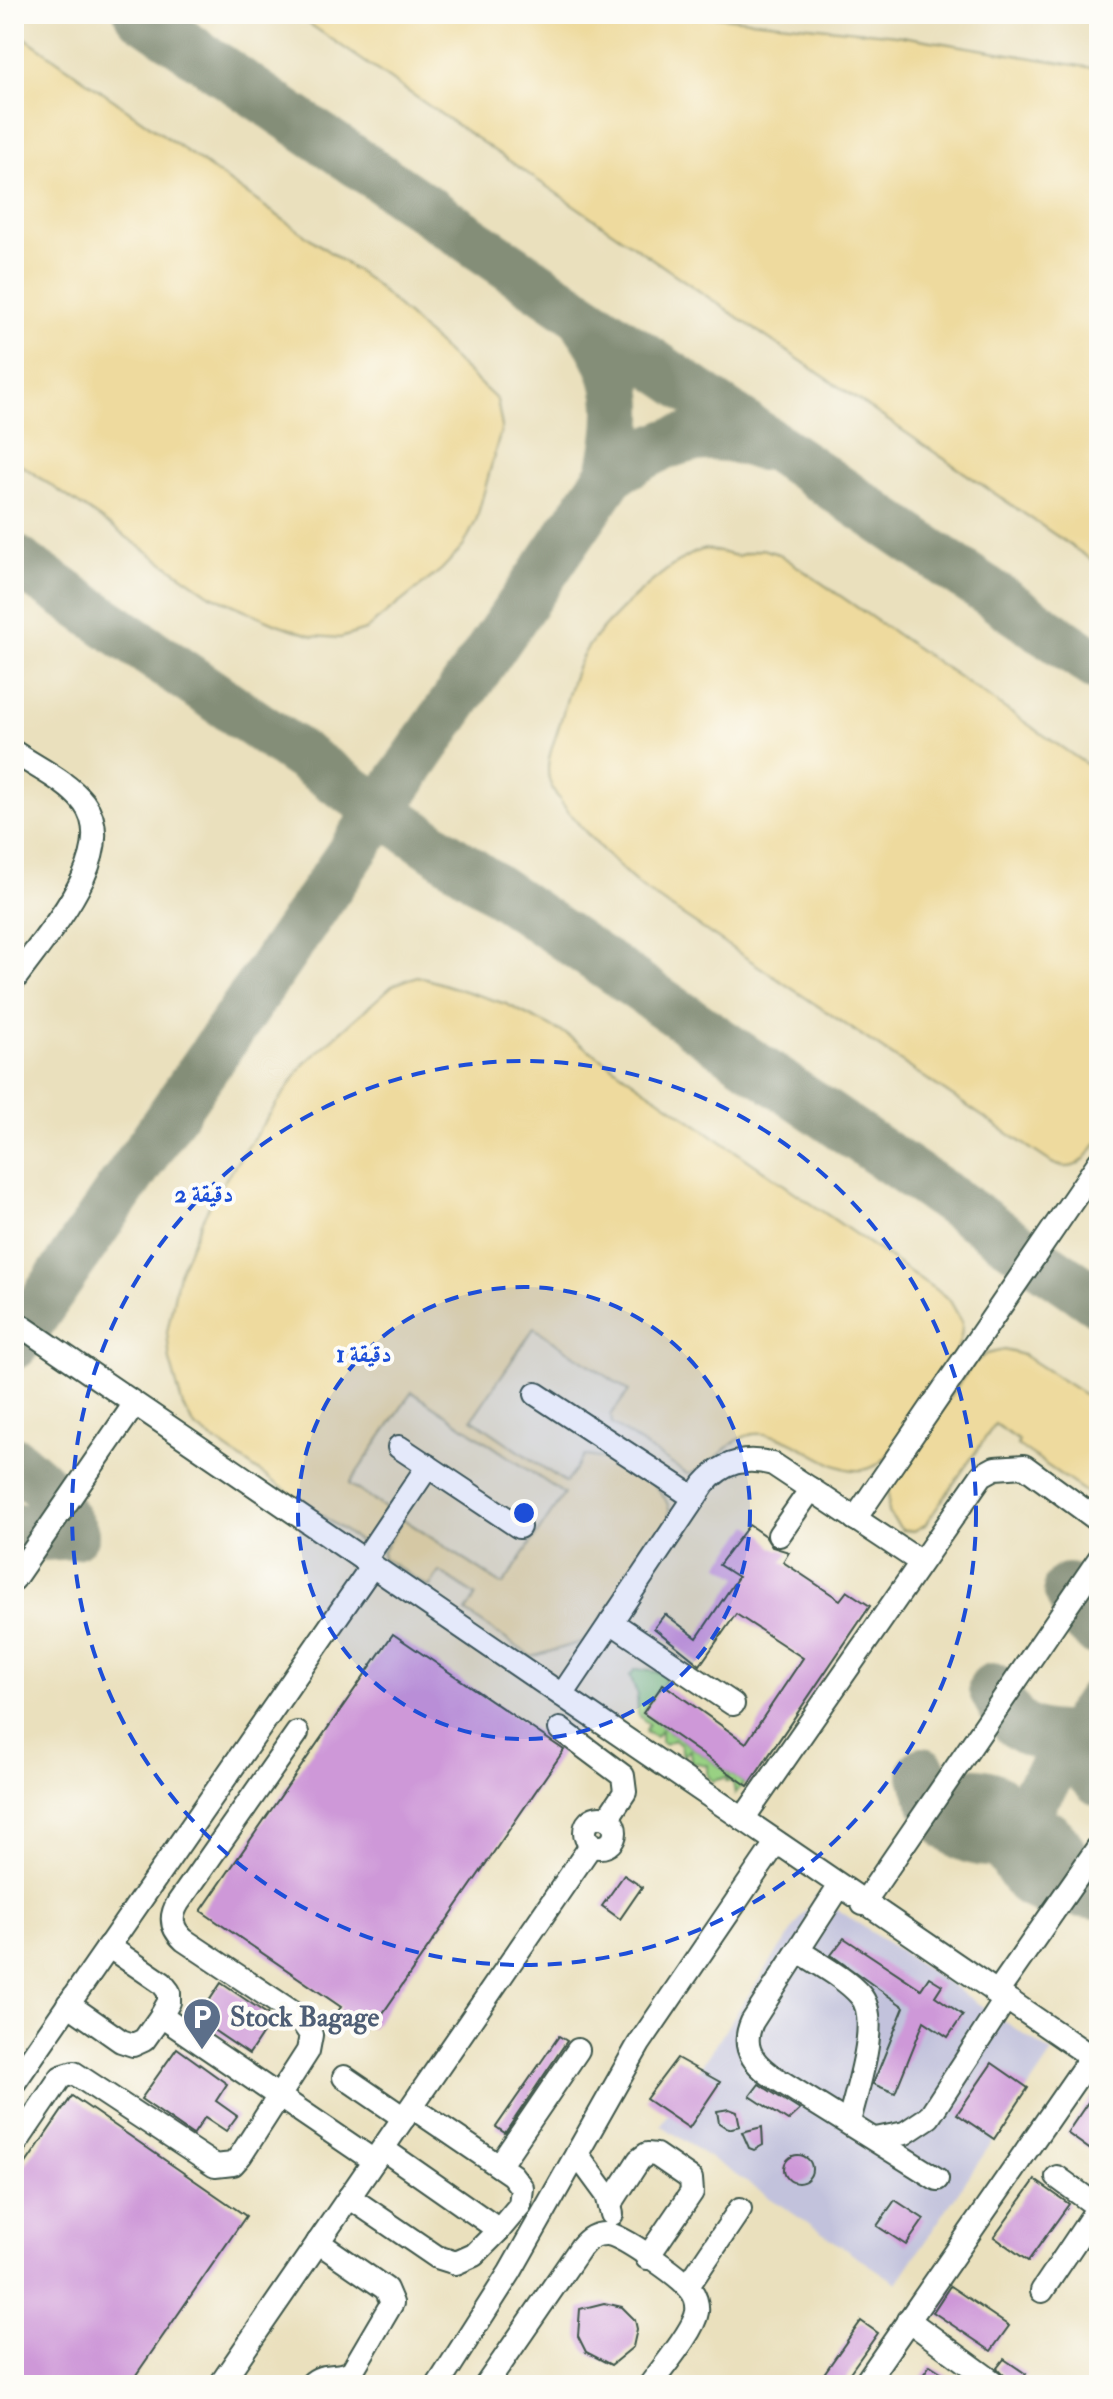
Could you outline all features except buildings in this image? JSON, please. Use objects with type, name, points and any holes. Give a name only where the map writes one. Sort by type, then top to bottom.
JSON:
[{"type":"lane","points":[[14,752],[76,794],[91,814],[96,840],[85,876],[14,980]]},
{"type":"lane","points":[[855,1519],[1099,1162]]},
{"type":"lane","points":[[14,1321],[1095,2060],[864,2385]]},
{"type":"lane","points":[[536,1394],[695,1498]]},
{"type":"lane","points":[[14,1579],[134,1405]]},
{"type":"lane","points":[[399,1447],[519,1527]]},
{"type":"lane","points":[[562,1695],[695,1498],[723,1467],[747,1460],[773,1464],[919,1561]]},
{"type":"lane","points":[[14,2083],[368,1563],[428,1466]]},
{"type":"lane","points":[[743,1819],[919,1561],[973,1487],[995,1468],[1024,1466],[1099,1521]]},
{"type":"lane","points":[[779,1535],[811,1489]]},
{"type":"lane","points":[[863,1904],[1099,1559]]},
{"type":"lane","points":[[611,1622],[733,1704]]},
{"type":"lane","points":[[220,2385],[592,1844],[585,1834],[588,1823],[599,1817],[607,1819],[625,1792],[623,1776],[560,1729]]},
{"type":"lane","points":[[14,2146],[61,2077],[70,2073],[79,2074],[210,2164],[221,2167],[233,2164],[241,2155],[308,2051],[308,2028],[298,2016],[184,1940],[172,1919],[178,1903],[297,1733]]},
{"type":"lane","points":[[438,2385],[510,2272],[668,1998],[776,1843]]},
{"type":"lane","points":[[876,2139],[905,2133],[929,2117],[1000,1997],[1099,1846]]},
{"type":"lane","points":[[839,1887],[752,2022],[746,2041],[748,2051],[769,2074],[937,2179]]},
{"type":"lane","points":[[68,2004],[127,2044],[144,2040],[161,2016],[169,2002],[166,1987],[108,1946]]},
{"type":"lane","points":[[799,1951],[858,1993],[869,2010],[869,2030],[849,2122]]},
{"type":"lane","points":[[161,2016],[280,2096],[499,2230]]},
{"type":"lane","points":[[499,2166],[578,2050]]},
{"type":"lane","points":[[344,2077],[499,2166],[518,2181],[522,2197],[520,2205],[499,2230],[474,2255],[456,2263],[446,2261],[349,2197]]},
{"type":"lane","points":[[577,2154],[610,2205],[611,2235]]},
{"type":"lane","points":[[610,2205],[639,2160],[647,2154],[656,2155],[691,2179],[692,2192],[647,2258]]},
{"type":"lane","points":[[1042,2291],[1098,2207],[1057,2177]]},
{"type":"lane","points":[[688,2286],[740,2209]]},
{"type":"lane","points":[[486,2385],[585,2242],[597,2235],[611,2235],[688,2286],[697,2304],[694,2320],[650,2385]]},
{"type":"lane","points":[[310,2385],[320,2377],[346,2375],[352,2371],[392,2303],[386,2289],[318,2242]]},
{"type":"lane","points":[[908,2320],[997,2385]]},
{"type":"shaded area","points":[[816,1895],[1052,2053],[897,2283],[661,2125]]},
{"type":"green space","points":[[636,1669],[670,1674],[643,1713],[744,1783],[735,1794],[733,1782],[726,1781],[728,1777],[712,1781],[707,1774],[707,1765],[691,1762],[690,1750],[683,1756],[681,1745],[673,1740],[665,1744],[661,1742],[661,1730],[656,1737],[645,1732],[649,1724],[638,1715],[637,1694],[630,1675]]},
{"type":"sand","points":[[295,14],[691,14],[896,35],[1099,69],[1099,565]]},
{"type":"sand","points":[[14,30],[372,282],[497,400],[502,427],[476,521],[463,547],[441,570],[365,630],[340,638],[313,636],[211,595],[14,460]]},
{"type":"sand","points":[[706,549],[737,556],[762,549],[779,554],[1099,773],[1099,1140],[1080,1163],[1068,1167],[1052,1163],[645,890],[591,838],[554,791],[549,779],[549,759],[573,678],[586,650],[607,624],[659,576]]},
{"type":"sand","points":[[417,976],[506,1004],[566,1034],[949,1299],[962,1322],[962,1333],[955,1353],[916,1402],[889,1454],[873,1467],[857,1470],[841,1467],[790,1441],[772,1435],[754,1434],[736,1442],[705,1467],[687,1474],[612,1424],[611,1415],[629,1391],[534,1328],[472,1419],[566,1483],[584,1456],[625,1467],[652,1484],[662,1495],[668,1506],[669,1519],[590,1636],[581,1642],[532,1657],[466,1612],[476,1596],[440,1572],[429,1587],[383,1558],[382,1552],[403,1519],[503,1585],[564,1494],[412,1392],[349,1484],[387,1509],[363,1544],[195,1427],[183,1407],[170,1361],[167,1332],[179,1273],[216,1193],[304,1064],[393,985]]},
{"type":"sand","points":[[1004,1350],[1023,1355],[1099,1404],[1099,1501],[1017,1445],[1019,1441],[995,1424],[925,1525],[914,1531],[902,1530],[888,1513],[889,1484],[973,1364],[986,1354]]},
{"type":"taxiway","points":[[139,14],[1099,667]]},
{"type":"taxiway","points":[[588,326],[609,362],[618,397],[618,433],[611,474],[648,453],[682,439],[719,436],[760,446]]},
{"type":"taxiway","points":[[14,1345],[611,474]]},
{"type":"taxiway","points":[[14,559],[1099,1302]]},
{"type":"taxiway","points":[[14,1461],[44,1487],[74,1534],[43,1536],[14,1527]]},
{"type":"taxiway","points":[[1068,1588],[1079,1614],[1099,1633]]},
{"type":"taxiway","points":[[993,1688],[1008,1714],[1025,1729],[1046,1736],[1076,1738],[1090,1773],[1099,1781]]},
{"type":"taxiway","points":[[1010,1832],[1099,1703]]},
{"type":"taxiway","points":[[923,1772],[934,1804],[954,1830],[985,1842],[994,1842],[1010,1832],[1011,1856],[1028,1881],[1051,1894],[1068,1891],[1096,1895]]},
{"type":"taxiway","points":[[933,1803],[968,1793],[995,1798],[1016,1823],[1042,1832],[1055,1843],[1066,1865],[1068,1891]]},
{"type":"place","name":"Stock Bagage","points":[[202,2051]]}]
